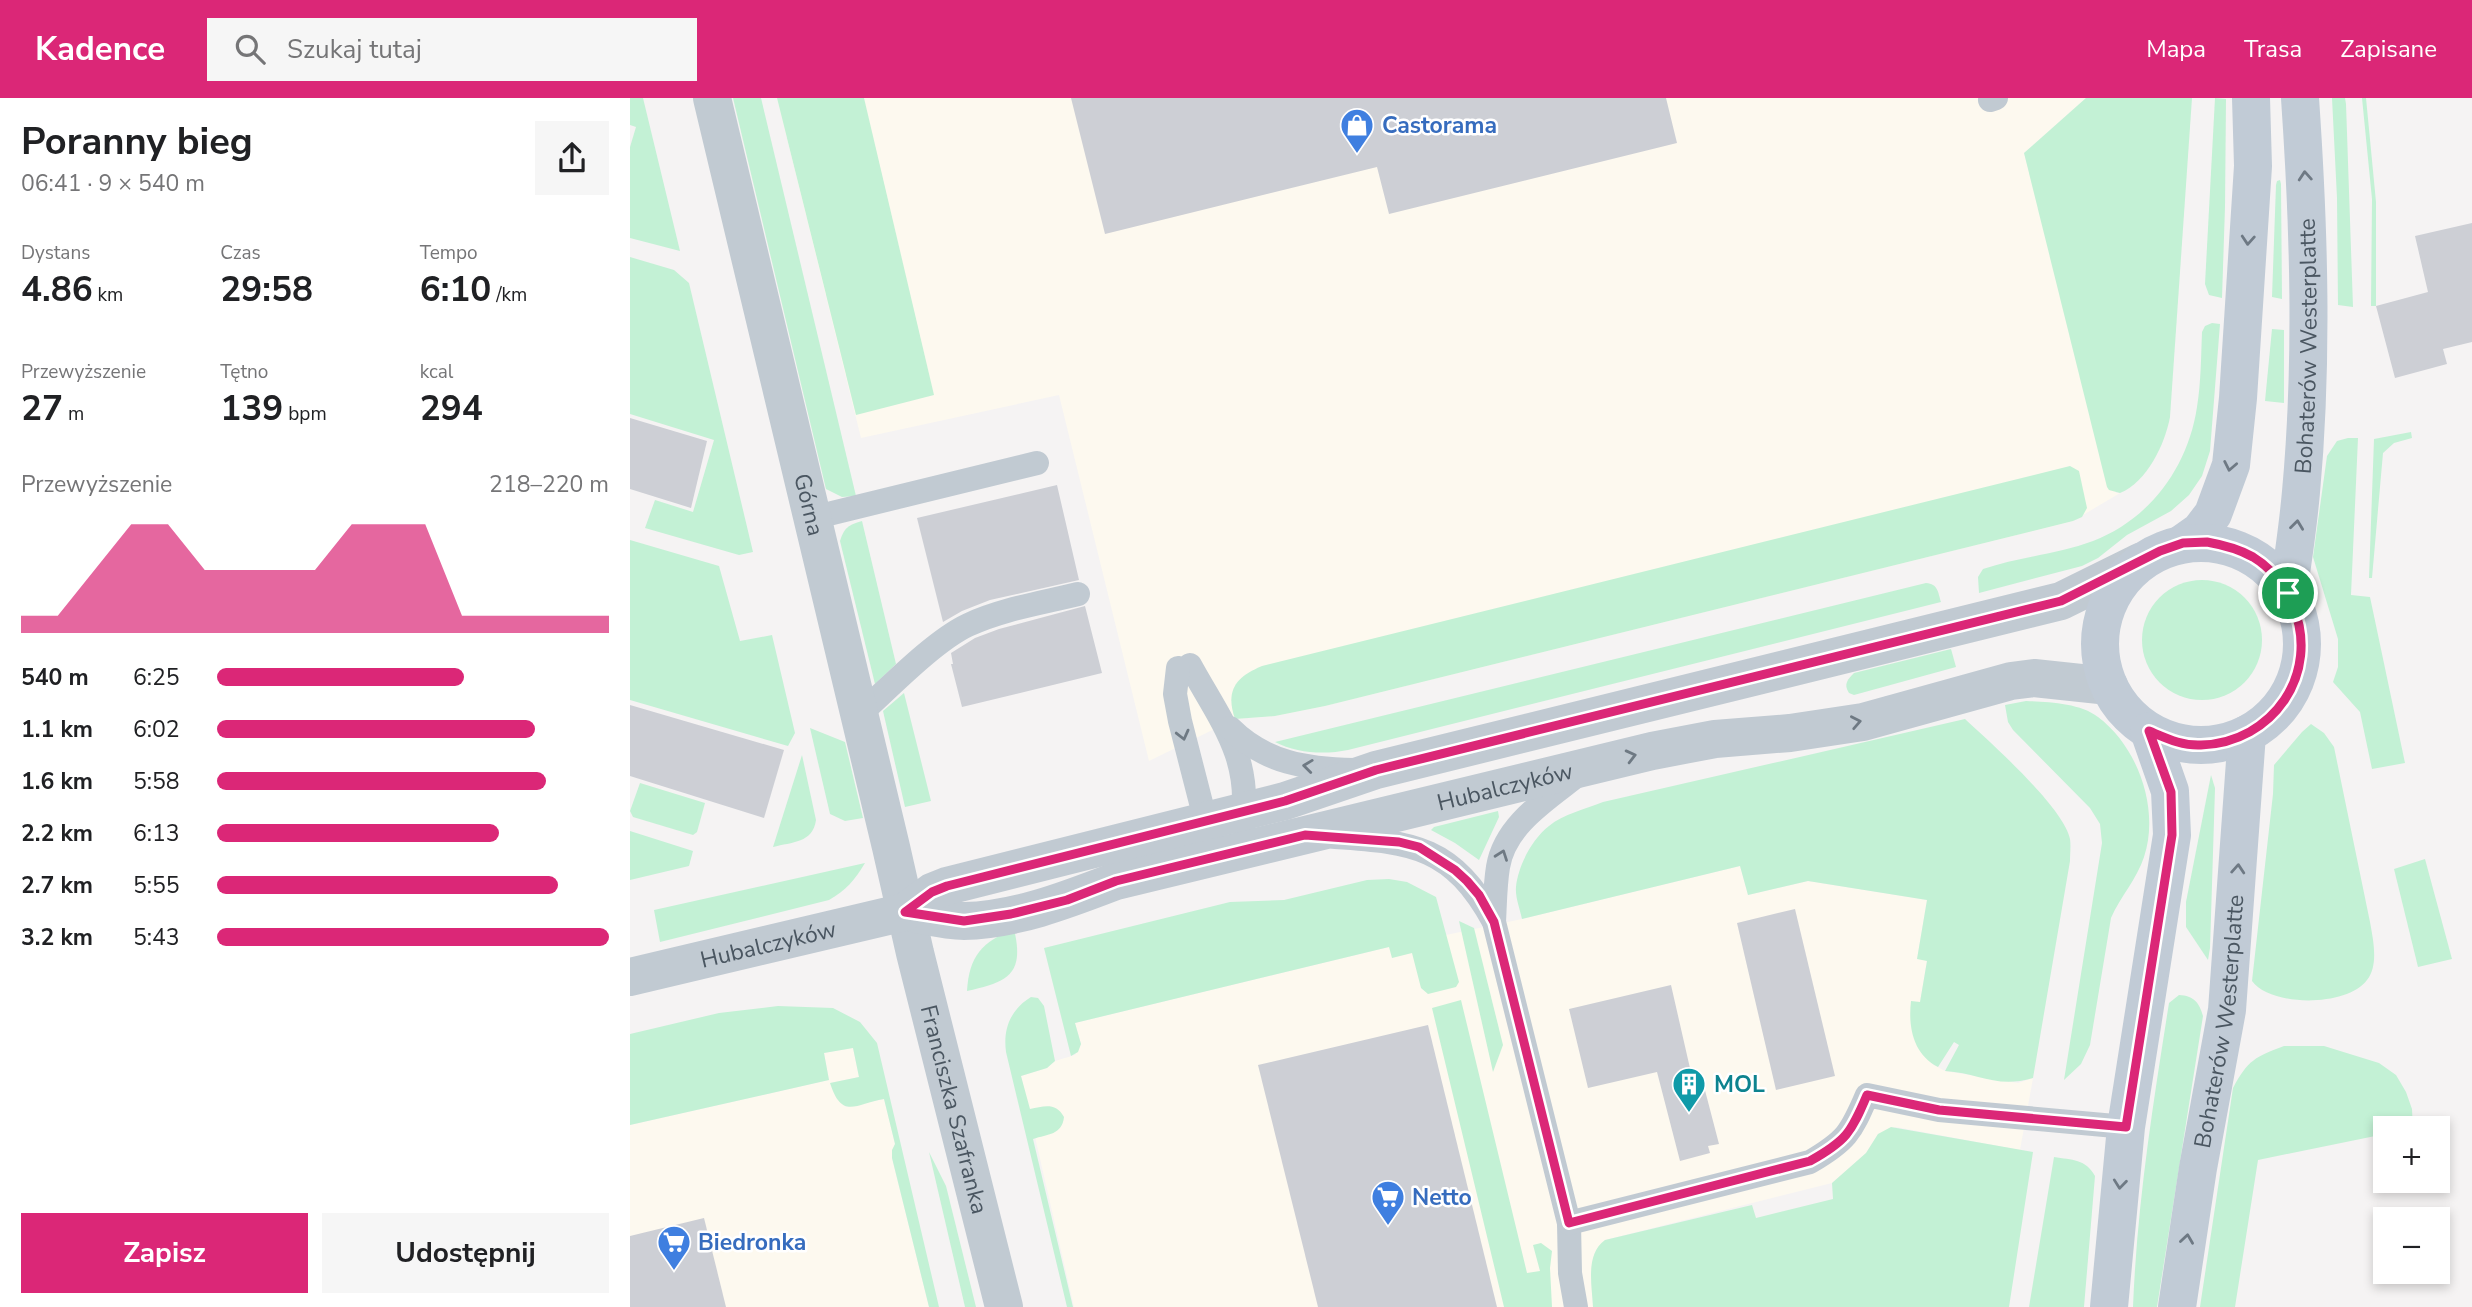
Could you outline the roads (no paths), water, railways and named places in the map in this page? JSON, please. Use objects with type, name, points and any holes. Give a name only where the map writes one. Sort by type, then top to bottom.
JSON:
[{"type":"main road","points":[[2183,543],[2207,542],[2232,547],[2255,558],[2273,573],[2288,593],[2298,618],[2302,645],[2298,672],[2287,697],[2270,718],[2248,734],[2223,743],[2198,745],[2173,741],[2149,731],[2126,712],[2109,686],[2101,660],[2100,633],[2106,606],[2120,582],[2140,562],[2183,543],[2200,531],[2213,514],[2226,483],[2231,465],[2238,398],[2253,166],[2251,98]]},
{"type":"main road","name":"Bohaterów Westerplatte","points":[[2288,593],[2301,493],[2307,404],[2307,200],[2300,98]]},
{"type":"main road","points":[[2109,1307],[2126,1127],[2172,835],[2171,792],[2149,731]]},
{"type":"main road","name":"Bohaterów Westerplatte","points":[[2177,1307],[2198,1168],[2227,1010],[2248,734]]},
{"type":"street","name":"Górna","points":[[712,98],[905,912]]},
{"type":"street","name":"Hubalczyków","points":[[905,912],[932,892],[947,886],[1285,801],[1376,770],[2061,601],[2140,562]]},
{"type":"street","name":"Hubalczyków","points":[[630,977],[905,912],[964,921],[998,916],[1067,900],[1116,881],[1652,751],[1715,739],[1790,733],[1863,722],[2011,681],[2034,678],[2109,686]]},
{"type":"street","name":"Franciszka Szafranka","points":[[905,912],[1004,1307]]},
{"type":"lane","points":[[813,518],[1037,463]]},
{"type":"lane","points":[[860,714],[948,637],[965,626],[985,617],[1077,594]]},
{"type":"lane","points":[[1184,666],[1218,715],[1242,765],[1245,811],[1238,841],[1230,854],[1216,844],[1209,834],[1180,721],[1175,694],[1184,666]]},
{"type":"lane","points":[[1218,715],[1246,744],[1286,762],[1341,769],[1376,770]]},
{"type":"lane","points":[[1494,922],[1498,866],[1505,846],[1524,818],[1588,766]]},
{"type":"lane","points":[[1305,835],[1399,842],[1419,847],[1455,870],[1479,895],[1494,922],[1569,1223],[1570,1273],[1576,1307]]},
{"type":"lane","points":[[1569,1223],[1810,1161],[1835,1147],[1854,1126],[1867,1095],[1939,1110],[2126,1127]]},
{"type":"place","name":"Castorama","points":[[1357,155]]},
{"type":"place","name":"MOL","points":[[1689,1114]]},
{"type":"place","name":"Netto","points":[[1388,1227]]},
{"type":"place","name":"Biedronka","points":[[674,1272]]}]
